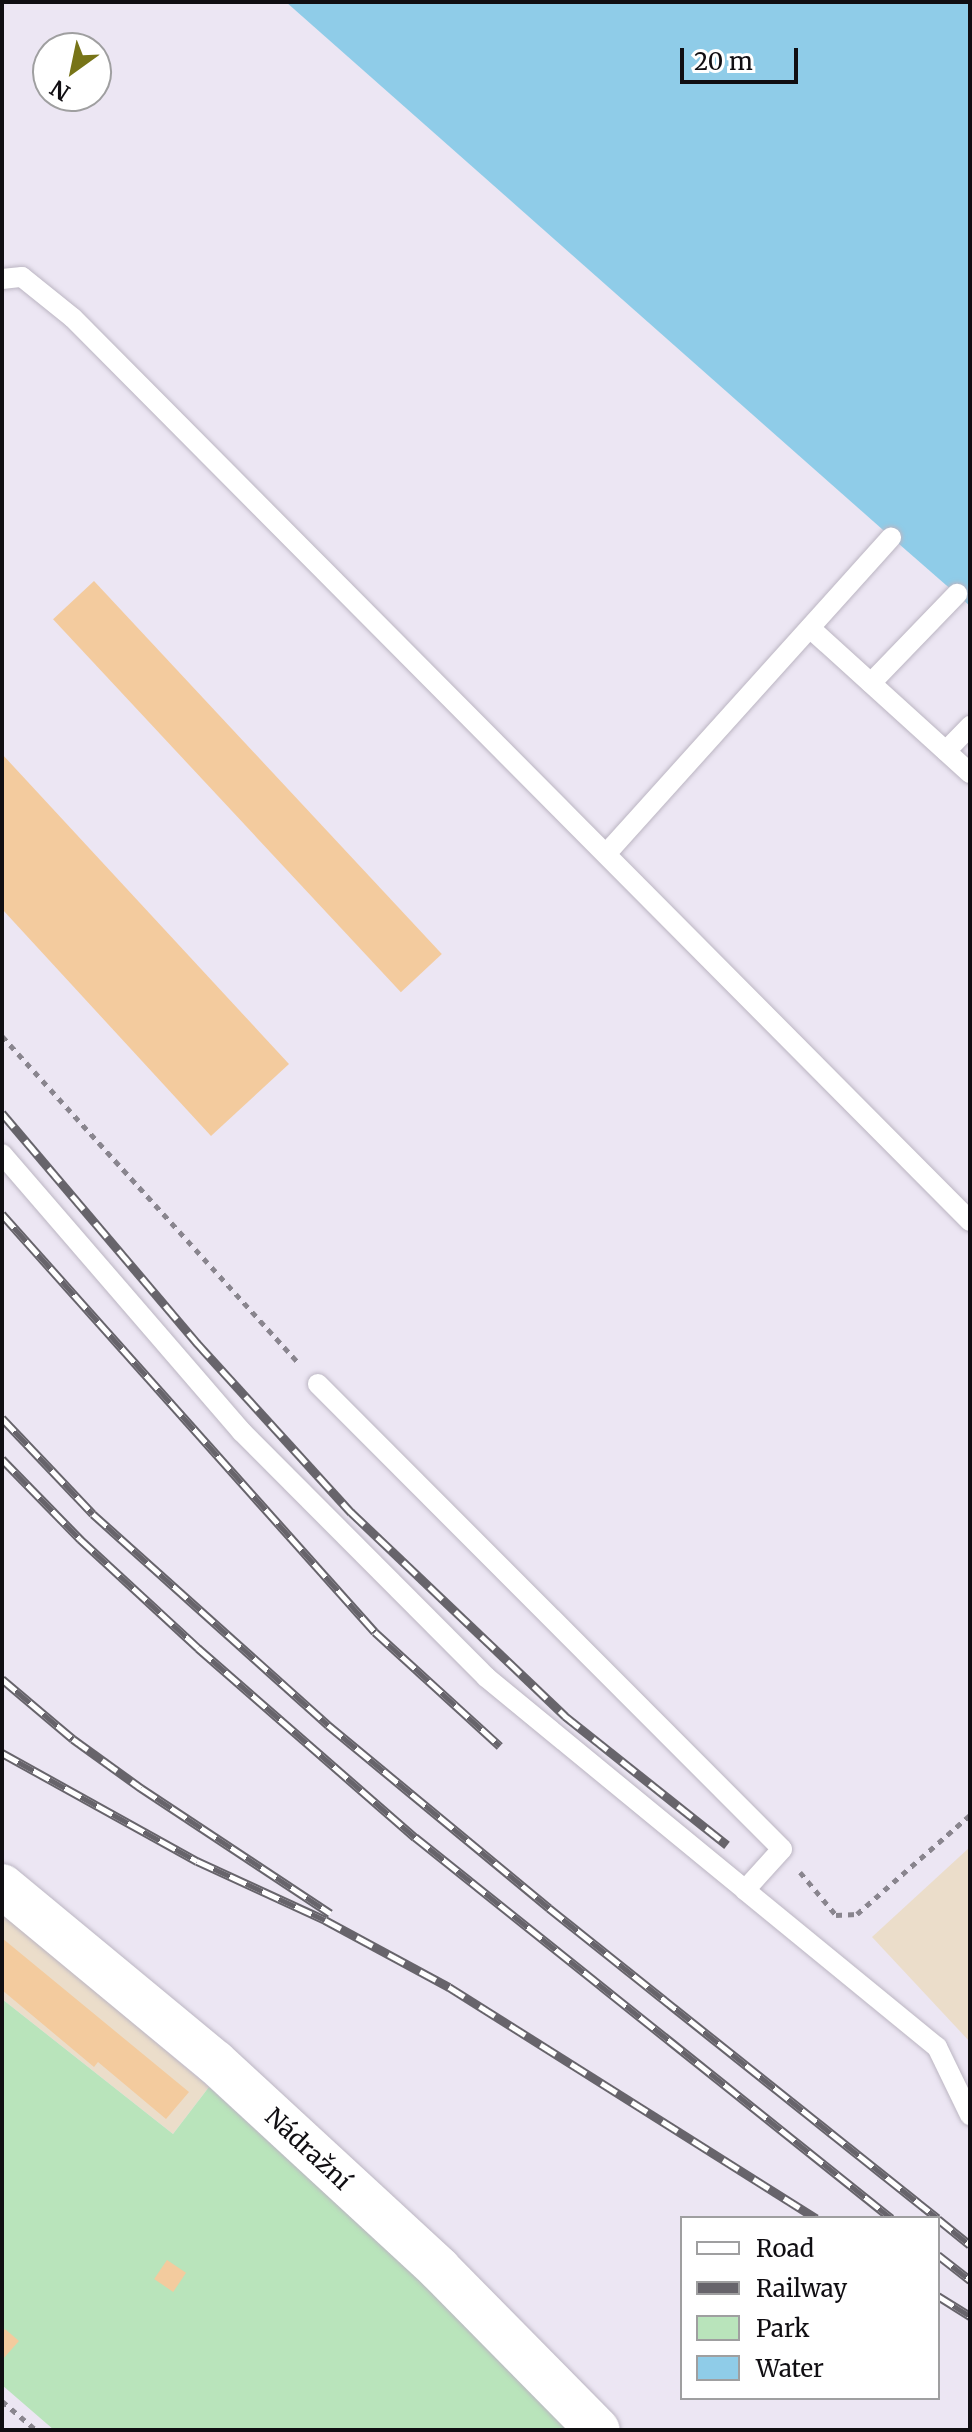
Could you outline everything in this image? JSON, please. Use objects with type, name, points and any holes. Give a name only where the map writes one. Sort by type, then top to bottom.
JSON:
[{"type":"main road","name":"Nádražní","points":[[2,1886],[226,2072],[439,2269],[598,2430]]},
{"type":"lane","points":[[2,279],[22,277],[73,318],[970,1221]]},
{"type":"lane","points":[[606,854],[891,537]]},
{"type":"lane","points":[[871,683],[957,594]]},
{"type":"lane","points":[[810,628],[970,773]]},
{"type":"lane","points":[[946,751],[970,726]]},
{"type":"lane","points":[[2,1154],[242,1432],[486,1677],[937,2047],[970,2115]]},
{"type":"lane","points":[[318,1384],[782,1849],[745,1890]]},
{"type":"path","points":[[2,1036],[318,1384]]},
{"type":"path","points":[[782,1849],[836,1915],[857,1914],[970,1815]]},
{"type":"path","points":[[2,2401],[36,2430]]},
{"type":"shaded area","points":[[970,1847],[970,2042],[872,1937]]},
{"type":"shaded area","points":[[2,1913],[209,2087],[173,2134],[2,1999]]},
{"type":"green space","points":[[2,1999],[173,2134],[209,2087],[424,2284],[569,2430],[54,2430],[2,2385]]},
{"type":"water","points":[[286,2],[970,2],[970,606],[891,537]]},
{"type":"building","points":[[94,581],[442,954],[401,992],[53,619]]},
{"type":"building","points":[[2,754],[289,1064],[211,1136],[2,909]]},
{"type":"building","points":[[2,1938],[189,2092],[166,2119],[98,2062],[94,2067],[2,1990]]},
{"type":"building","points":[[167,2260],[186,2273],[173,2292],[154,2279]]},
{"type":"building","points":[[5,2329],[19,2341],[2,2360],[2,2333]]},
{"type":"railway","points":[[2,1113],[197,1343],[351,1512],[565,1716],[727,1845]]},
{"type":"railway","points":[[2,1214],[375,1632],[500,1746]]},
{"type":"railway","points":[[2,1418],[93,1514],[328,1725],[549,1908],[934,2216]]},
{"type":"railway","points":[[2,1459],[80,1539],[198,1648],[415,1837],[889,2216]]},
{"type":"railway","points":[[2,1679],[73,1739],[141,1788],[330,1913]]},
{"type":"railway","points":[[2,1753],[197,1861],[325,1920],[449,1987],[813,2216]]},
{"type":"railway","points":[[940,2221],[970,2245]]},
{"type":"railway","points":[[940,2257],[970,2280]]},
{"type":"railway","points":[[940,2297],[970,2316]]}]
